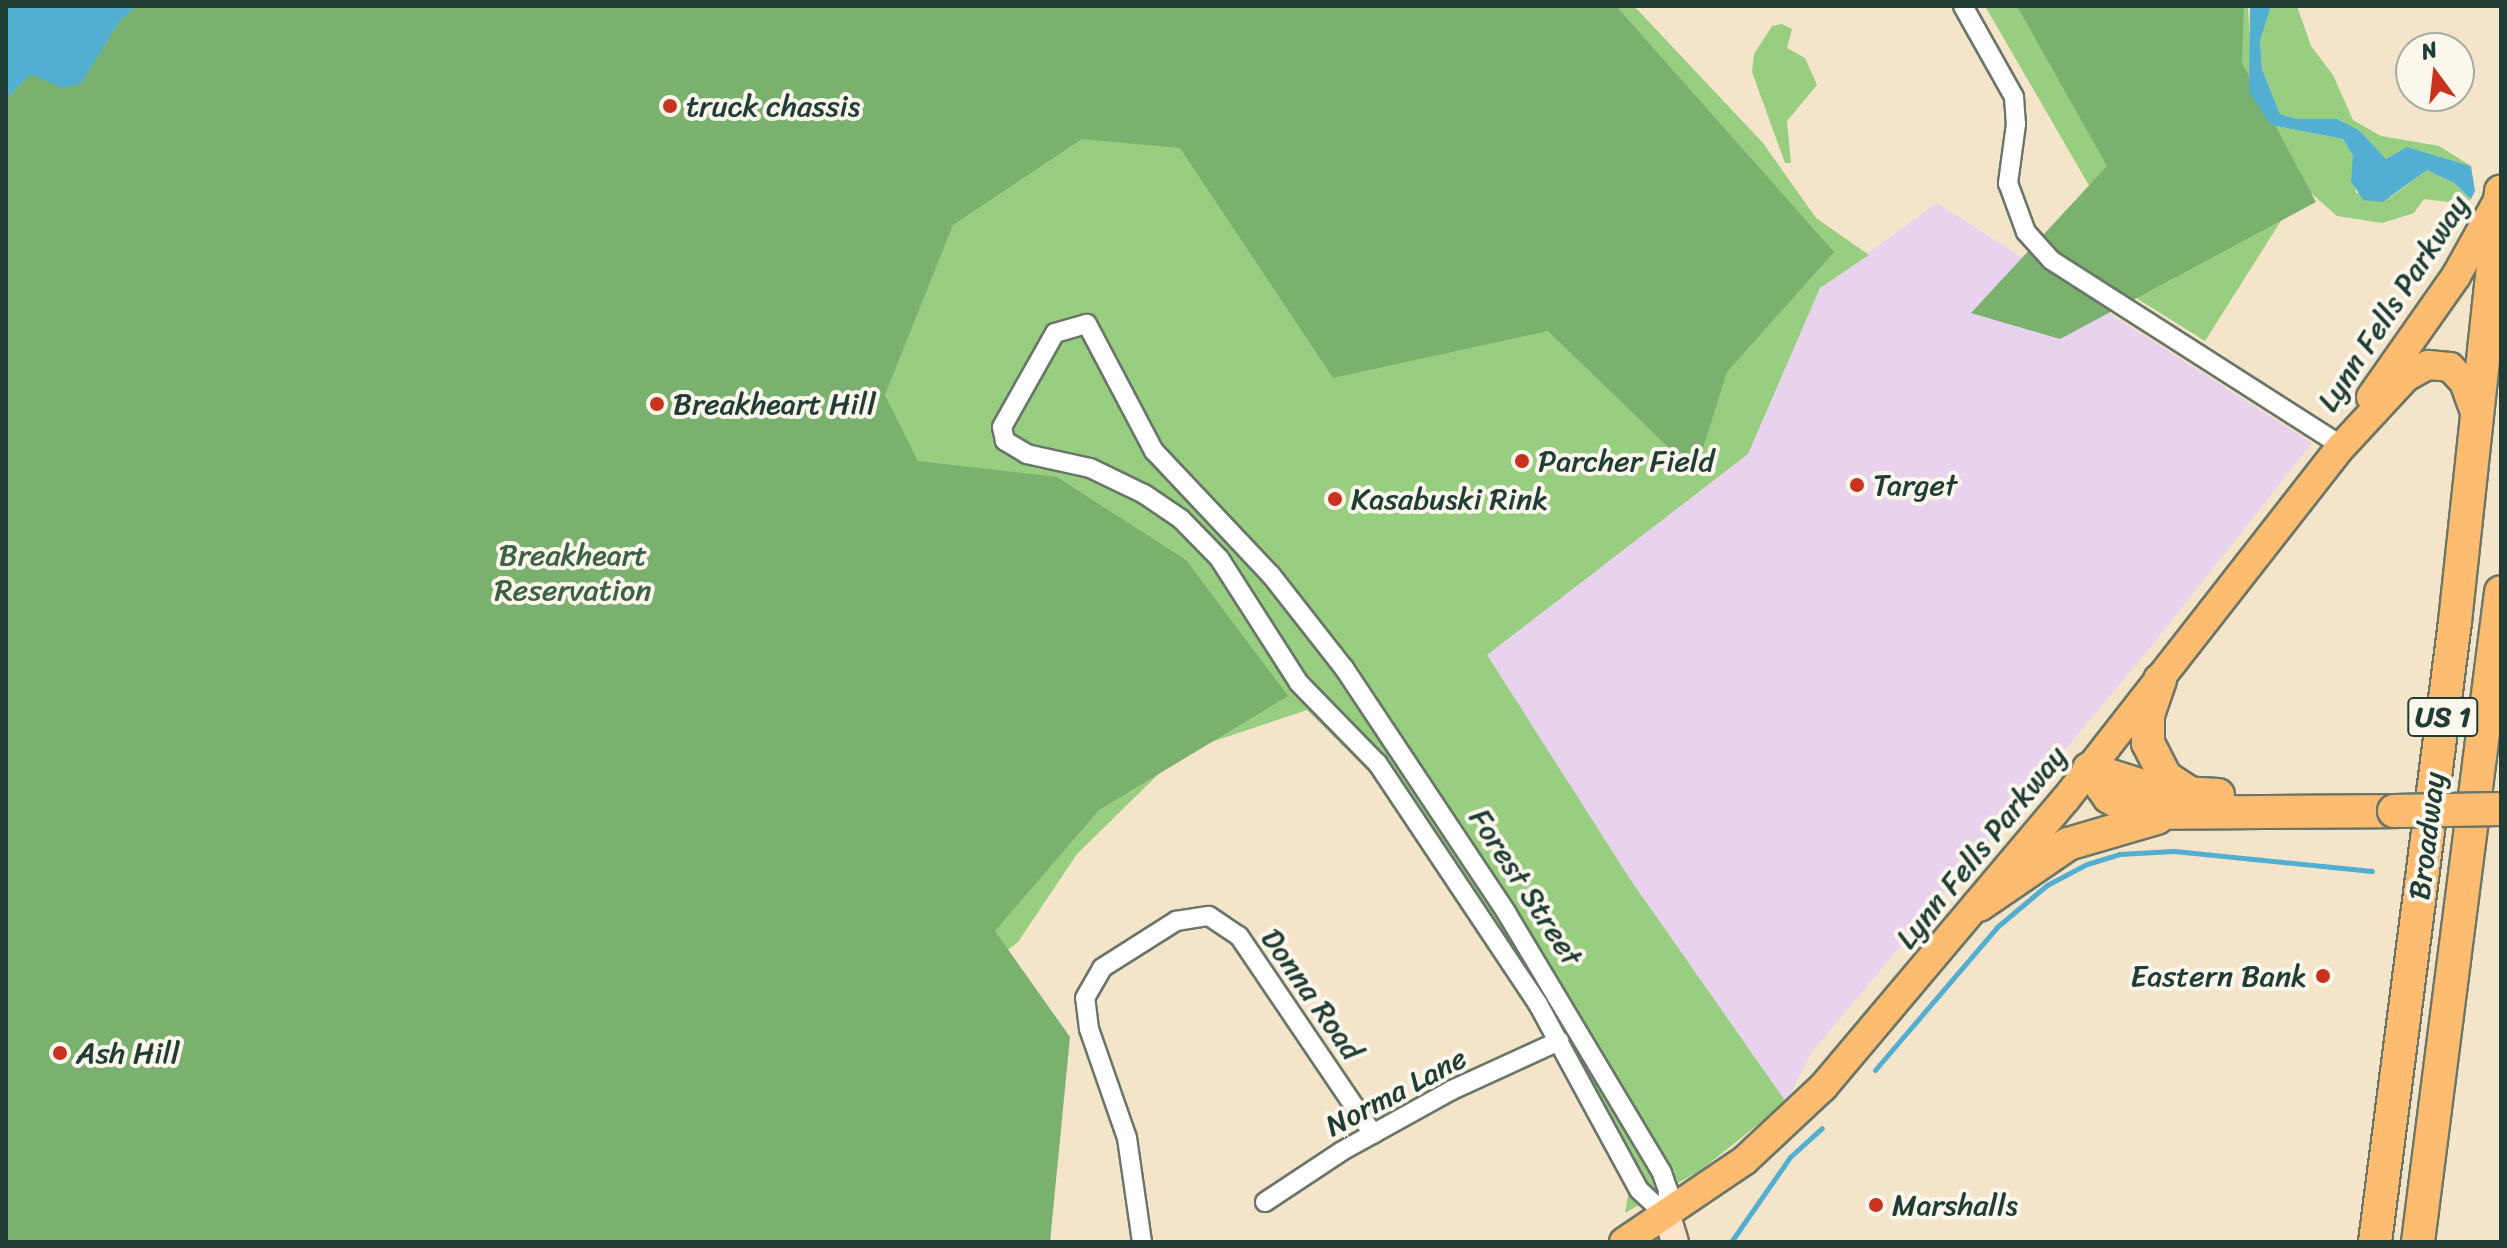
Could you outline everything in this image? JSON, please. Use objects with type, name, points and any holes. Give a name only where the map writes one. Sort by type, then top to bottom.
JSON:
[{"type":"highway","name":"Broadway","points":[[2375,1242],[2477,419],[2501,193]]},
{"type":"highway","name":"Broadway","points":[[2418,1242],[2496,660],[2501,592]]},
{"type":"highway","points":[[2160,680],[2148,715],[2151,751],[2170,782],[2197,795]]},
{"type":"highway","points":[[2089,769],[2162,792],[2395,801],[2501,809]]},
{"type":"highway","points":[[2089,769],[2114,801],[2138,813],[2164,816],[2395,801],[2501,789]]},
{"type":"highway","points":[[1979,905],[2068,844],[2164,816]]},
{"type":"main road","name":"Lynn Fells Parkway","points":[[2342,446],[2394,360],[2463,266],[2501,193]]},
{"type":"main road","name":"Lynn Fells Parkway","points":[[1624,1242],[1671,1229],[1797,1113],[1979,905],[2342,446],[2406,377],[2428,365],[2456,372],[2477,419]]},
{"type":"street","points":[[1963,6],[2014,97],[2016,124],[2008,183],[2026,232],[2051,260],[2342,446]]},
{"type":"street","name":"Forest Street","points":[[1087,324],[1154,451],[1271,575],[1344,668],[1580,1031],[1662,1173],[1668,1190],[1671,1229],[1639,1190],[1559,1041],[1377,763],[1299,683],[1219,558],[1164,506],[1090,468],[1027,454],[1005,441],[1002,427],[1055,333],[1087,324]]},
{"type":"street","points":[[1164,506],[1184,485]]},
{"type":"street","points":[[1267,630],[1297,610]]},
{"type":"street","name":"Donna Road","points":[[1142,1242],[1127,1138],[1089,1029],[1085,998],[1102,968],[1176,921],[1209,916],[1239,936],[1373,1134]]},
{"type":"street","name":"Norma Lane","points":[[1265,1202],[1373,1134],[1559,1041]]},
{"type":"shaded area","points":[[1937,203],[2312,443],[2150,648],[1812,1052],[1786,1102],[1630,879],[1486,655],[1748,454],[1820,288]]},
{"type":"green space","name":"Breakheart Reservation","points":[[6,6],[1634,6],[1763,143],[1816,218],[1869,255],[1820,288],[1748,454],[1487,655],[1630,879],[1786,1102],[1701,1170],[1625,1213],[1629,1190],[1530,1012],[1370,773],[1307,710],[1181,752],[1077,854],[1018,942],[880,1051],[6,1242]]},
{"type":"green space","name":"Breakheart Reservation","points":[[136,6],[1616,6],[1834,252],[1727,372],[1695,473],[1548,331],[1333,378],[1180,148],[1082,139],[953,225],[885,395],[918,461],[1057,477],[1186,560],[1288,696],[1099,810],[995,931],[1070,1037],[1050,1242],[6,1242],[6,99],[31,74],[57,84],[81,84],[119,22]]},
{"type":"green space","points":[[1985,6],[2248,6],[2255,130],[2271,125],[2343,139],[2353,156],[2356,193],[2391,197],[2427,170],[2454,183],[2471,199],[2463,204],[2424,199],[2414,213],[2382,223],[2337,216],[2303,186],[2205,341],[2061,251],[2098,201]]},
{"type":"green space","points":[[2017,6],[2244,6],[2242,63],[2316,202],[2060,339],[1971,313],[2107,166]]},
{"type":"green space","points":[[2271,6],[2297,6],[2311,46],[2333,75],[2353,120],[2381,136],[2439,146],[2471,166],[2407,147],[2386,159],[2359,130],[2337,119],[2297,119],[2280,114],[2262,69],[2260,41]]},
{"type":"green space","points":[[1782,24],[1792,29],[1787,48],[1805,58],[1817,85],[1787,121],[1791,163],[1785,163],[1752,72],[1754,54],[1772,26]]},
{"type":"water","points":[[6,6],[136,6],[119,22],[81,84],[62,88],[31,74],[6,99]]},
{"type":"water","points":[[2250,6],[2271,6],[2260,41],[2262,69],[2280,114],[2297,119],[2337,119],[2359,130],[2386,159],[2407,147],[2471,166],[2475,191],[2471,199],[2454,183],[2427,170],[2383,202],[2363,200],[2351,181],[2353,156],[2343,139],[2271,125],[2249,92]]},
{"type":"waterway","points":[[1875,1070],[1997,927],[2047,885],[2087,864],[2119,854],[2174,851],[2372,871]]},
{"type":"waterway","points":[[1731,1242],[1790,1157],[1822,1128]]},
{"type":"place","name":"truck chassis","points":[[670,106]]},
{"type":"place","name":"Breakheart Hill","points":[[657,404]]},
{"type":"place","name":"Parcher Field","points":[[1522,461]]},
{"type":"place","name":"Target","points":[[1857,485]]},
{"type":"place","name":"Kasabuski Rink","points":[[1335,499]]},
{"type":"place","name":"Eastern Bank","points":[[2323,976]]},
{"type":"place","name":"Ash Hill","points":[[60,1053]]},
{"type":"place","name":"Marshalls","points":[[1876,1205]]}]
